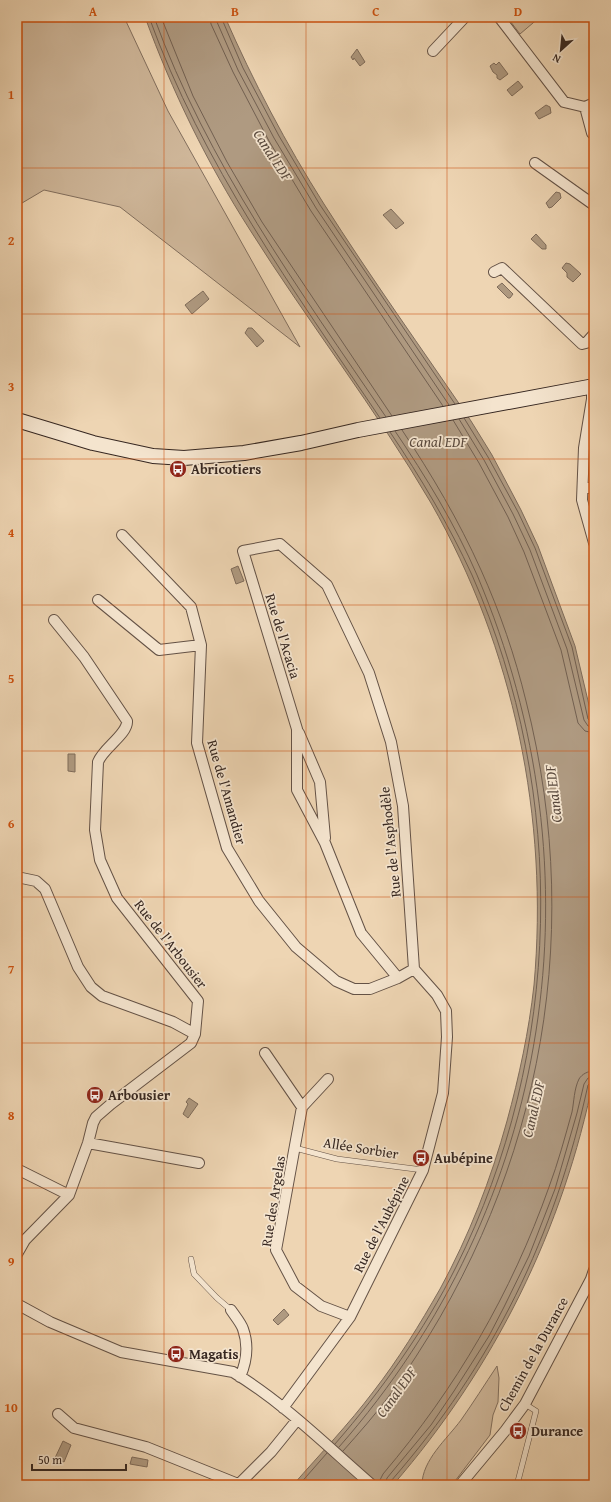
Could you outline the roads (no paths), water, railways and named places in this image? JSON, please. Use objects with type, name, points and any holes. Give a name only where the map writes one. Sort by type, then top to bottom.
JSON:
[{"type":"street","points":[[433,51],[465,17]]},
{"type":"street","points":[[499,17],[564,102],[589,105],[592,133],[594,135]]},
{"type":"street","points":[[535,163],[594,204]]},
{"type":"street","points":[[494,272],[502,268],[582,344],[586,343],[594,334]]},
{"type":"street","points":[[17,420],[93,443],[153,456],[174,458],[244,453],[301,443],[358,430],[593,387],[584,448],[582,500],[594,543]]},
{"type":"street","points":[[583,486],[594,489]]},
{"type":"street","name":"Rue de l'Amandier","points":[[122,535],[191,607],[201,645],[197,743],[227,848],[259,901],[296,947],[336,981],[354,989],[370,989],[398,978],[414,969]]},
{"type":"street","name":"Rue de l'Asphodèle","points":[[243,551],[280,544],[327,586],[369,673],[391,742],[403,806],[414,969]]},
{"type":"street","name":"Rue de l'Acacia","points":[[243,551],[297,729],[320,782],[325,843]]},
{"type":"street","points":[[98,600],[160,650],[201,645]]},
{"type":"street","name":"Rue de l'Arbousier","points":[[54,620],[84,656],[127,721],[127,726],[100,756],[98,762],[95,830],[100,860],[117,898],[198,1000],[195,1034]]},
{"type":"street","name":"Rue de l'Acacia","points":[[297,729],[297,790],[325,843],[361,933],[398,978]]},
{"type":"street","points":[[17,877],[36,881],[45,889],[78,967],[91,987],[102,996],[173,1022],[195,1034],[191,1043],[100,1113],[93,1123],[88,1143],[69,1195],[25,1240],[17,1254]]},
{"type":"street","name":"Rue de l'Aubépine","points":[[283,1408],[350,1316],[423,1170],[443,1093],[447,1037],[446,1011],[437,995],[414,969]]},
{"type":"street","points":[[264,1053],[302,1107],[328,1079]]},
{"type":"street","name":"Rue des Argelas","points":[[302,1107],[276,1250],[295,1286],[321,1306],[350,1316]]},
{"type":"street","points":[[88,1143],[199,1163]]},
{"type":"street","points":[[17,1169],[69,1195]]},
{"type":"street","name":"Chemin de la Durance","points":[[460,1485],[505,1431],[525,1404],[591,1279],[594,1270]]},
{"type":"street","points":[[17,1304],[50,1322],[121,1352],[233,1372],[283,1408],[372,1485]]},
{"type":"street","points":[[231,1310],[243,1328],[247,1352],[246,1363],[240,1377]]},
{"type":"street","points":[[58,1414],[74,1428],[146,1447],[238,1485],[271,1452],[297,1420]]},
{"type":"lane","name":"Allée Sorbier","points":[[295,1148],[337,1159],[423,1170]]},
{"type":"lane","points":[[191,1259],[194,1274],[231,1310]]},
{"type":"lane","points":[[517,1485],[536,1411],[525,1404]]},
{"type":"water","name":"Canal EDF","points":[[145,17],[225,17],[247,65],[296,158],[360,259],[471,421],[492,455],[521,510],[538,546],[575,646],[594,726],[594,1077],[581,1134],[564,1189],[544,1242],[520,1294],[493,1344],[463,1393],[430,1440],[393,1485],[293,1485],[364,1404],[417,1329],[451,1269],[470,1228],[494,1164],[507,1121],[519,1071],[534,985],[537,923],[536,860],[530,798],[519,736],[504,675],[484,616],[460,559],[431,503],[410,468],[272,264],[234,205],[205,153],[179,99]]},
{"type":"water","points":[[357,49],[365,62],[360,66],[354,58],[353,60],[351,57]]},
{"type":"water","points":[[499,62],[508,74],[500,80],[497,78],[497,75],[493,72],[490,66],[494,63],[496,65]]},
{"type":"water","points":[[518,81],[523,87],[512,96],[507,90]]},
{"type":"water","points":[[546,105],[550,107],[551,113],[539,119],[535,113]]},
{"type":"water","points":[[556,192],[560,193],[561,198],[549,208],[546,203]]},
{"type":"water","points":[[391,209],[404,223],[396,229],[383,215]]},
{"type":"water","points":[[536,234],[546,245],[546,249],[542,249],[531,239]]},
{"type":"water","points":[[566,263],[570,264],[581,274],[573,282],[567,277],[567,273],[562,268]]},
{"type":"water","points":[[502,283],[513,294],[510,298],[508,298],[497,287]]},
{"type":"water","points":[[203,291],[209,299],[192,314],[185,305]]},
{"type":"water","points":[[248,328],[252,328],[264,341],[257,347],[245,333]]},
{"type":"water","points":[[238,566],[244,581],[236,584],[231,569]]},
{"type":"water","points":[[68,754],[75,754],[75,772],[68,771]]},
{"type":"water","points":[[189,1098],[198,1104],[188,1118],[183,1114],[188,1104],[186,1102]]},
{"type":"water","points":[[284,1309],[289,1315],[278,1325],[273,1320]]},
{"type":"water","points":[[63,1441],[71,1445],[64,1462],[55,1458]]},
{"type":"water","points":[[132,1457],[148,1460],[147,1467],[130,1464]]},
{"type":"place","name":"Abricotiers","points":[[178,469]]},
{"type":"place","name":"Arbousier","points":[[95,1095]]},
{"type":"place","name":"Aubépine","points":[[421,1158]]},
{"type":"place","name":"Magatis","points":[[176,1354]]},
{"type":"place","name":"Durance","points":[[518,1431]]}]
